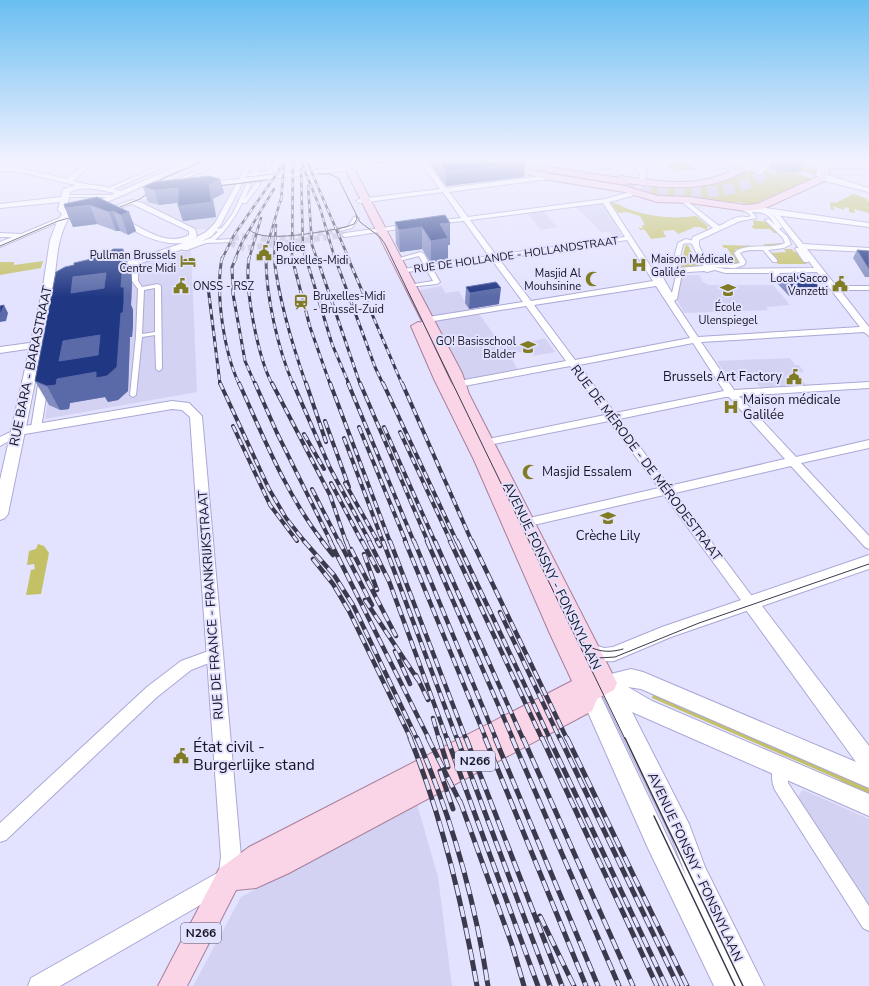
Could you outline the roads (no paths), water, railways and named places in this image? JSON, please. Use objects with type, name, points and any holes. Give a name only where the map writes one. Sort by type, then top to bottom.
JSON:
[{"type":"main road","points":[[67,216],[91,205]]},
{"type":"main road","name":"AVENUE FONSNY - FONSNYLAAN","points":[[364,205],[372,230],[423,325],[459,384],[484,451],[561,636],[598,687],[630,727],[681,832],[696,873],[751,986]]},
{"type":"main road","points":[[714,205],[752,211],[765,205]]},
{"type":"main road","name":"RUE BARA - BARASTRAAT","points":[[0,514],[37,345],[53,285],[55,241],[58,226],[67,216]]},
{"type":"main road","name":"AVENUE FONSNY - FONSNYLAAN","points":[[372,230],[403,271],[410,286],[435,366],[525,523],[588,650],[598,687],[655,838],[727,986]]},
{"type":"main road","points":[[750,603],[869,562]]},
{"type":"main road","name":"RUE DE MÉRODE - DE MÉRODESTRAAT","points":[[750,603],[869,763]]},
{"type":"main road","points":[[598,687],[626,678],[639,680],[869,778]]},
{"type":"main road","points":[[598,687],[869,805]]},
{"type":"main road","name":"N266","points":[[172,986],[228,878],[256,875],[280,864],[584,704],[598,687]]},
{"type":"street","points":[[63,205],[62,210],[67,216]]},
{"type":"street","points":[[0,245],[67,216],[86,205]]},
{"type":"street","points":[[67,216],[109,210],[123,205]]},
{"type":"street","points":[[103,273],[192,236],[193,230],[139,205]]},
{"type":"street","points":[[109,210],[111,214],[168,246],[198,240],[212,232],[228,205]]},
{"type":"street","points":[[235,213],[239,205]]},
{"type":"street","points":[[185,249],[213,239],[242,205]]},
{"type":"street","name":"RUE DE MÉRODE - DE MÉRODESTRAAT","points":[[455,205],[750,603]]},
{"type":"street","points":[[344,232],[422,225],[574,205]]},
{"type":"street","points":[[608,205],[629,238],[673,298],[677,281],[659,278]]},
{"type":"street","points":[[689,205],[718,229]]},
{"type":"street","points":[[752,211],[767,220],[788,242],[801,251],[820,270],[868,331]]},
{"type":"street","points":[[694,242],[696,239],[740,219],[752,211],[777,216],[802,216],[869,225]]},
{"type":"street","points":[[767,220],[777,216]]},
{"type":"street","points":[[777,216],[782,230],[780,232]]},
{"type":"street","points":[[777,216],[801,251]]},
{"type":"street","points":[[344,232],[350,227],[356,218]]},
{"type":"street","points":[[344,232],[352,229],[372,230]]},
{"type":"street","points":[[199,244],[231,241],[219,231]]},
{"type":"street","points":[[0,235],[16,234],[20,236]]},
{"type":"street","name":"RUE DE HOLLANDE - HOLLANDSTRAAT","points":[[403,271],[629,238]]},
{"type":"street","points":[[678,269],[676,265],[681,243],[686,241],[694,242]]},
{"type":"street","points":[[694,242],[706,264],[712,266],[773,270],[820,270]]},
{"type":"street","points":[[423,325],[712,266],[736,266],[743,263],[737,253],[740,250],[765,250],[779,248],[788,242]]},
{"type":"street","points":[[765,250],[775,261]]},
{"type":"street","points":[[801,251],[869,250]]},
{"type":"street","points":[[399,259],[421,254],[437,282],[410,286]]},
{"type":"street","points":[[773,270],[780,279],[827,279]]},
{"type":"street","points":[[133,395],[139,336],[141,289],[135,281],[135,273]]},
{"type":"street","points":[[659,278],[696,340],[732,394],[869,544]]},
{"type":"street","points":[[141,289],[158,286],[161,291],[159,333],[160,368]]},
{"type":"street","points":[[834,288],[869,288]]},
{"type":"street","points":[[459,384],[696,340],[868,331]]},
{"type":"street","points":[[139,336],[159,333]]},
{"type":"street","points":[[0,350],[37,345]]},
{"type":"street","points":[[36,428],[45,372]]},
{"type":"street","points":[[484,451],[612,417],[732,394],[869,385]]},
{"type":"street","name":"RUE DE FRANCE - FRANKRIJKSTRAAT","points":[[19,431],[175,404],[185,406],[194,412],[198,419],[214,655],[231,857],[228,878]]},
{"type":"street","points":[[0,434],[19,431]]},
{"type":"street","points":[[0,442],[19,431]]},
{"type":"street","points":[[525,523],[869,444]]},
{"type":"street","points":[[588,650],[604,655],[614,654],[667,632],[750,603]]},
{"type":"street","points":[[0,834],[152,692],[186,665],[214,655]]},
{"type":"street","points":[[780,767],[780,785],[869,922]]},
{"type":"street","points":[[39,986],[228,878]]},
{"type":"tunnel","points":[[342,230],[270,240],[247,236],[234,238],[231,243],[238,247],[247,248],[345,235]]},
{"type":"tram line","points":[[110,211],[125,205]]},
{"type":"tram line","points":[[352,205],[360,222],[380,237],[385,244],[625,739]]},
{"type":"tram line","points":[[0,246],[58,221],[80,215]]},
{"type":"tram line","points":[[251,226],[250,230],[257,234],[267,236],[295,235],[346,227],[354,224],[357,219],[356,215]]},
{"type":"tram line","points":[[584,651],[598,658],[615,657],[699,623],[869,564]]},
{"type":"tram line","points":[[579,639],[594,649],[605,651],[623,649]]},
{"type":"tram line","points":[[625,738],[743,986]]},
{"type":"tram line","points":[[654,816],[735,986]]},
{"type":"railway","points":[[222,259],[234,235],[255,205]]},
{"type":"railway","points":[[235,259],[242,242],[264,205]]},
{"type":"railway","points":[[266,259],[267,246],[279,205]]},
{"type":"railway","points":[[292,258],[293,205]]},
{"type":"railway","points":[[302,205],[303,249],[306,259]]},
{"type":"railway","points":[[309,205],[312,245],[317,259]]},
{"type":"railway","points":[[319,205],[335,259]]},
{"type":"railway","points":[[326,205],[349,259]]},
{"type":"railway","points":[[249,259],[261,218]]},
{"type":"railway","points":[[274,258],[276,225]]},
{"type":"railway","points":[[222,258],[220,272],[220,305],[222,322],[229,356],[239,384]]},
{"type":"railway","points":[[236,258],[232,267],[233,294],[245,361],[255,384]]},
{"type":"railway","points":[[249,258],[248,271],[250,304],[253,322],[262,357],[272,384]]},
{"type":"railway","points":[[274,258],[279,290],[287,322],[306,384]]},
{"type":"railway","points":[[292,258],[310,327],[330,384]]},
{"type":"railway","points":[[306,258],[332,344],[349,384]]},
{"type":"railway","points":[[317,258],[360,384]]},
{"type":"railway","points":[[335,258],[375,367],[383,384]]},
{"type":"railway","points":[[348,258],[402,384]]},
{"type":"railway","points":[[266,259],[268,289],[274,322],[282,355],[293,384]]},
{"type":"railway","points":[[208,287],[220,384]]},
{"type":"railway","points":[[220,383],[269,489],[286,518],[305,542]]},
{"type":"railway","points":[[239,383],[276,465],[298,505],[323,542]]},
{"type":"railway","points":[[255,383],[277,433],[331,542]]},
{"type":"railway","points":[[272,383],[330,495],[346,542]]},
{"type":"railway","points":[[293,383],[330,468],[370,542]]},
{"type":"railway","points":[[306,383],[326,442]]},
{"type":"railway","points":[[330,383],[390,542]]},
{"type":"railway","points":[[348,383],[414,542]]},
{"type":"railway","points":[[360,383],[428,542]]},
{"type":"railway","points":[[383,383],[457,542]]},
{"type":"railway","points":[[402,383],[472,542]]},
{"type":"railway","points":[[325,421],[349,487]]},
{"type":"railway","points":[[233,426],[270,505],[297,541]]},
{"type":"railway","points":[[359,427],[406,542]]},
{"type":"railway","points":[[384,427],[435,542]]},
{"type":"railway","points":[[400,432],[451,542]]},
{"type":"railway","points":[[304,434],[324,469]]},
{"type":"railway","points":[[344,438],[383,542]]},
{"type":"railway","points":[[331,483],[362,542]]},
{"type":"railway","points":[[345,483],[378,542]]},
{"type":"railway","points":[[312,489],[339,542]]},
{"type":"railway","points":[[304,541],[334,575],[353,605],[417,739]]},
{"type":"railway","points":[[322,541],[333,555]]},
{"type":"railway","points":[[330,541],[429,739]]},
{"type":"railway","points":[[339,541],[372,605]]},
{"type":"railway","points":[[346,541],[351,555]]},
{"type":"railway","points":[[362,541],[378,571]]},
{"type":"railway","points":[[369,541],[389,581],[447,739]]},
{"type":"railway","points":[[377,541],[380,546]]},
{"type":"railway","points":[[383,541],[457,739]]},
{"type":"railway","points":[[390,541],[466,739]]},
{"type":"railway","points":[[405,541],[486,739]]},
{"type":"railway","points":[[414,541],[496,739]]},
{"type":"railway","points":[[427,541],[513,739]]},
{"type":"railway","points":[[435,541],[523,739]]},
{"type":"railway","points":[[450,541],[542,739]]},
{"type":"railway","points":[[457,541],[550,739]]},
{"type":"railway","points":[[472,541],[567,739]]},
{"type":"railway","points":[[351,549],[396,636]]},
{"type":"railway","points":[[364,554],[377,590]]},
{"type":"railway","points":[[313,559],[333,584],[349,611],[411,739]]},
{"type":"railway","points":[[365,600],[418,680]]},
{"type":"railway","points":[[500,612],[560,739]]},
{"type":"railway","points":[[395,651],[410,684]]},
{"type":"railway","points":[[416,675],[428,700]]},
{"type":"railway","points":[[433,718],[439,739]]},
{"type":"railway","points":[[410,738],[432,798],[450,860],[465,923],[477,986]]},
{"type":"railway","points":[[417,738],[441,798],[461,860],[483,954],[488,986]]},
{"type":"railway","points":[[428,738],[461,805]]},
{"type":"railway","points":[[439,738],[448,767]]},
{"type":"railway","points":[[447,738],[538,986]]},
{"type":"railway","points":[[457,738],[550,986]]},
{"type":"railway","points":[[466,738],[562,986]]},
{"type":"railway","points":[[485,738],[586,986]]},
{"type":"railway","points":[[495,738],[598,986]]},
{"type":"railway","points":[[512,738],[619,986]]},
{"type":"railway","points":[[523,738],[633,986]]},
{"type":"railway","points":[[542,738],[657,986]]},
{"type":"railway","points":[[549,738],[666,986]]},
{"type":"railway","points":[[560,738],[678,986]]},
{"type":"railway","points":[[567,738],[687,986]]},
{"type":"railway","points":[[440,771],[453,809]]},
{"type":"railway","points":[[461,805],[512,945],[524,986]]},
{"type":"railway","points":[[540,916],[574,986]]},
{"type":"place","name":"Police Bruxelles-Midi","points":[[264,253]]},
{"type":"place","name":"Pullman Brussels Centre Midi","points":[[188,261]]},
{"type":"place","name":"Maison Médicale Galilée","points":[[639,265]]},
{"type":"place","name":"Masjid Al Mouhsinine","points":[[593,279]]},
{"type":"place","name":"Local Sacco Vanzetti","points":[[840,284]]},
{"type":"place","name":"ONSS - RSZ","points":[[181,286]]},
{"type":"place","name":"École Ulenspiegel","points":[[728,290]]},
{"type":"place","name":"Bruxelles-Midi - Brussel-Zuid","points":[[301,302]]},
{"type":"place","name":"GO! Basisschool Balder","points":[[528,347]]},
{"type":"place","name":"Brussels Art Factory","points":[[794,377]]},
{"type":"place","name":"Maison médicale Galilée","points":[[731,407]]},
{"type":"place","name":"Masjid Essalem","points":[[530,472]]},
{"type":"place","name":"Crèche Lily","points":[[608,518]]},
{"type":"place","name":"État civil - Burgerlijke stand","points":[[181,756]]}]
